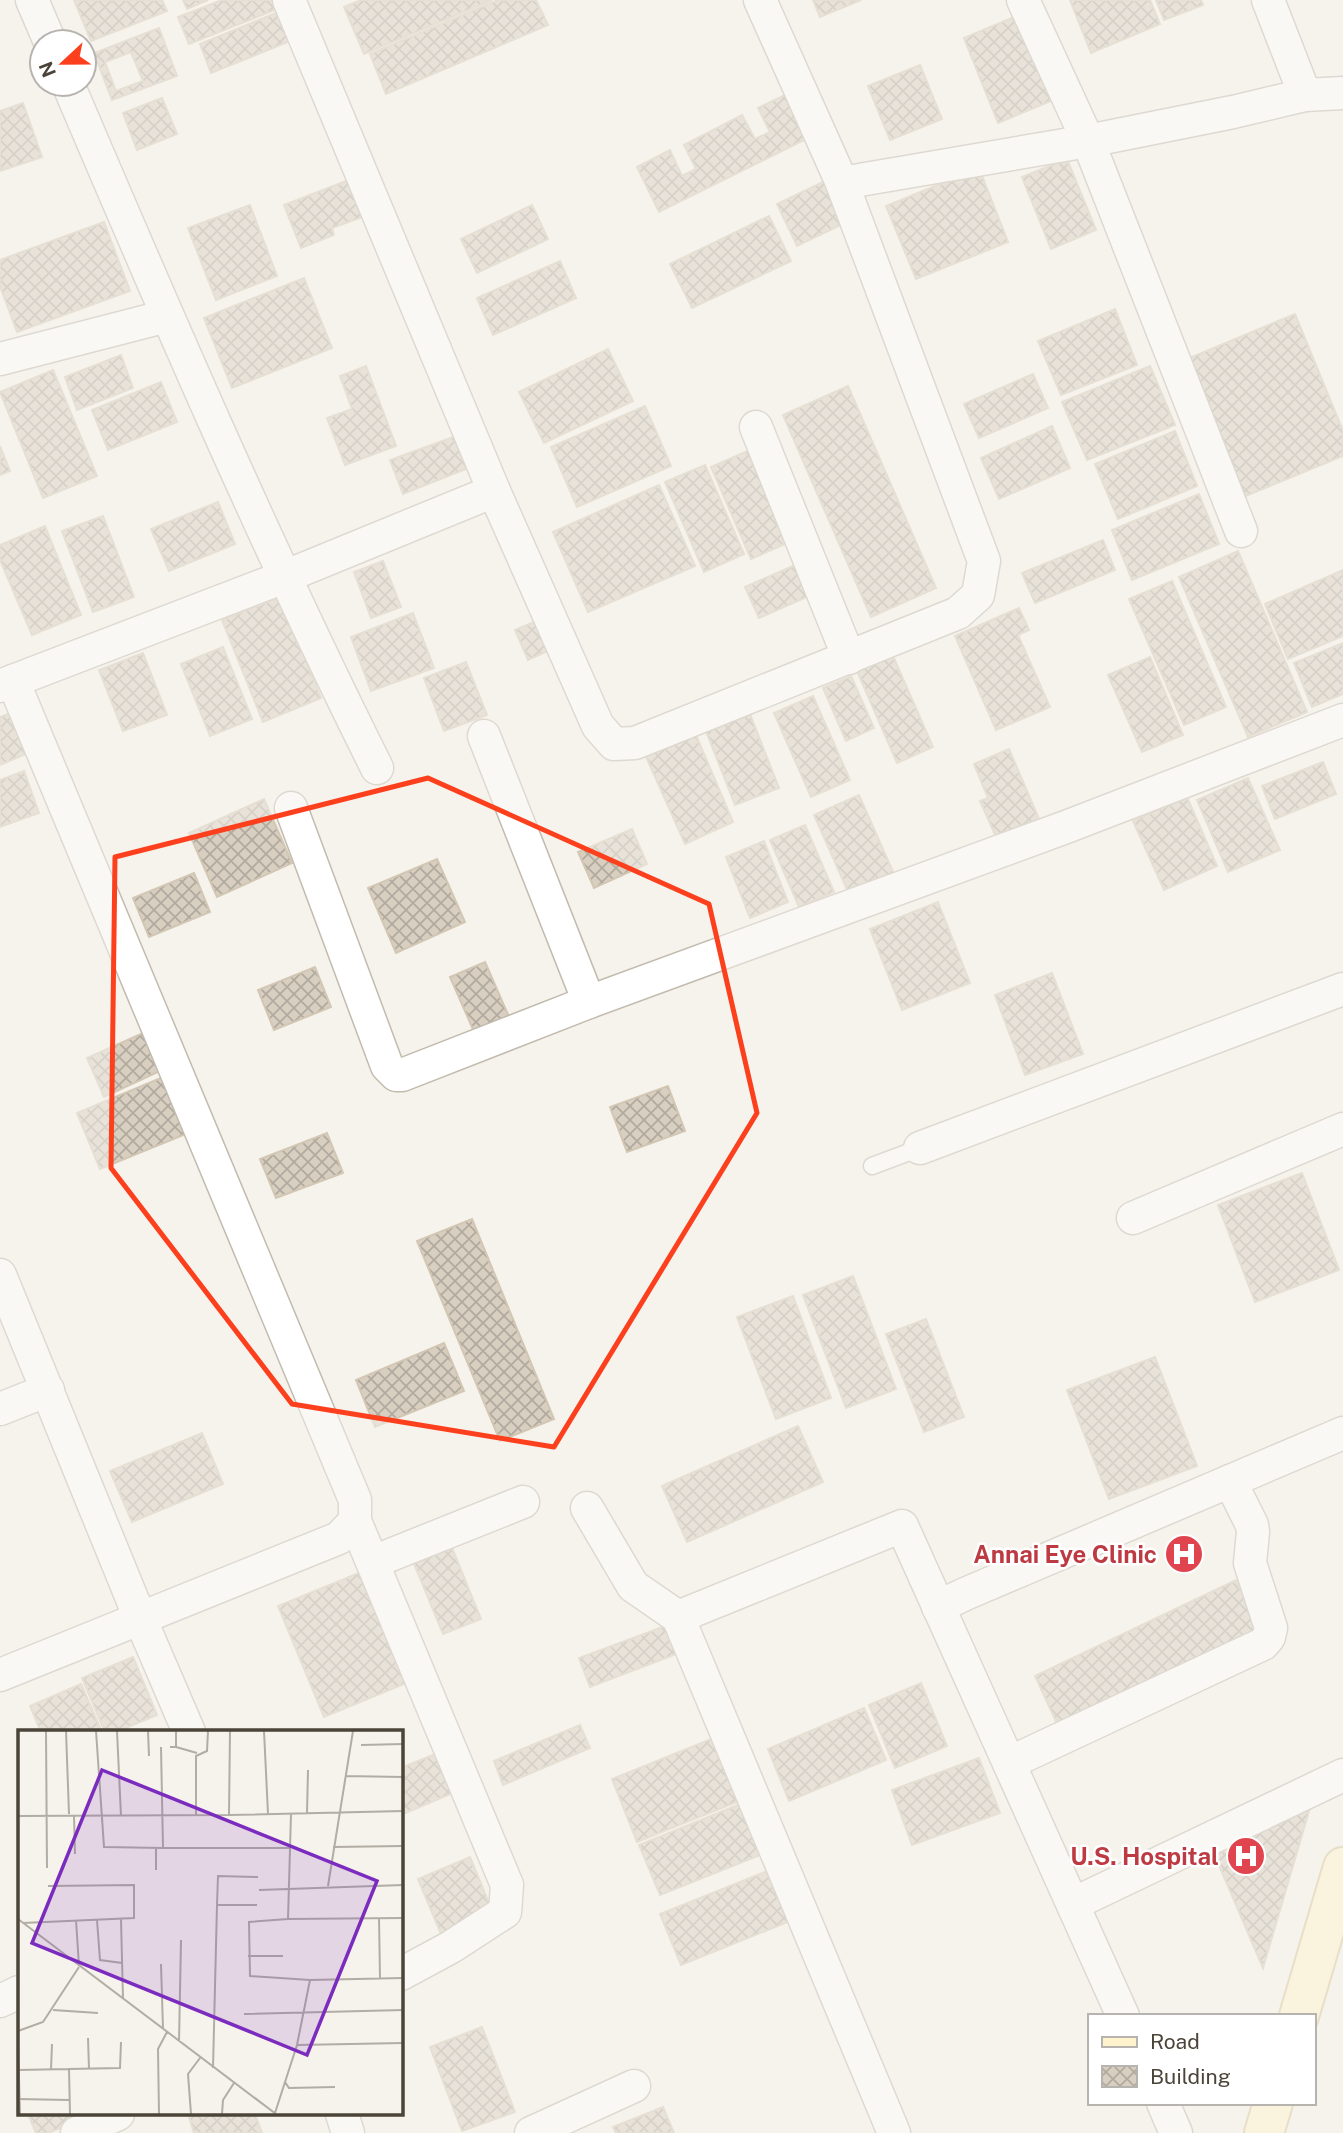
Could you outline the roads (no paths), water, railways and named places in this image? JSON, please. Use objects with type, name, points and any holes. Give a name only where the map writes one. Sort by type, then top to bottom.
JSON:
[{"type":"main road","points":[[1300,2014],[1343,1867]]},
{"type":"main road","points":[[1264,2133],[1272,2105]]},
{"type":"street","points":[[32,0],[44,28]]},
{"type":"street","points":[[289,0],[494,491],[598,726],[614,744],[635,743],[849,658],[958,612],[978,595],[984,561],[842,183],[760,0]]},
{"type":"street","points":[[1023,0],[1088,141],[1241,531]]},
{"type":"street","points":[[1268,0],[1305,95]]},
{"type":"street","points":[[842,183],[1088,141],[1305,95],[1343,93]]},
{"type":"street","points":[[74,98],[167,316],[284,577],[377,768]]},
{"type":"street","points":[[0,359],[167,316]]},
{"type":"street","points":[[756,428],[849,658]]},
{"type":"street","points":[[402,1973],[505,1912],[507,1885],[355,1521],[355,1500],[7,684],[284,577],[494,491]]},
{"type":"street","points":[[291,808],[387,1066],[396,1075],[402,1075],[589,1002],[1066,827],[1343,720]]},
{"type":"street","points":[[484,736],[589,1002]]},
{"type":"street","points":[[920,1148],[1343,989]]},
{"type":"street","points":[[1133,1219],[1343,1129]]},
{"type":"street","points":[[0,1275],[188,1730]]},
{"type":"street","points":[[0,1409],[48,1390]]},
{"type":"street","points":[[938,1607],[1343,1433]]},
{"type":"street","points":[[1009,1763],[1263,1644],[1269,1637],[1270,1628],[1250,1563],[1252,1525],[1230,1481]]},
{"type":"street","points":[[373,1562],[523,1502]]},
{"type":"street","points":[[587,1508],[633,1586],[678,1616],[894,2133]]},
{"type":"street","points":[[0,1675],[339,1538],[355,1521]]},
{"type":"street","points":[[678,1616],[902,1526],[1122,2014]]},
{"type":"street","points":[[1073,1904],[1343,1775]]},
{"type":"street","points":[[0,2001],[18,1992]]},
{"type":"street","points":[[531,2133],[634,2086]]},
{"type":"street","points":[[1164,2105],[1176,2133]]},
{"type":"street","points":[[77,2133],[114,2116]]},
{"type":"street","points":[[343,2116],[348,2133]]},
{"type":"lane","points":[[872,1166],[920,1148]]},
{"type":"place","name":"Annai Eye Clinic","points":[[1184,1554]]},
{"type":"place","name":"U.S. Hospital","points":[[1246,1856]]}]
